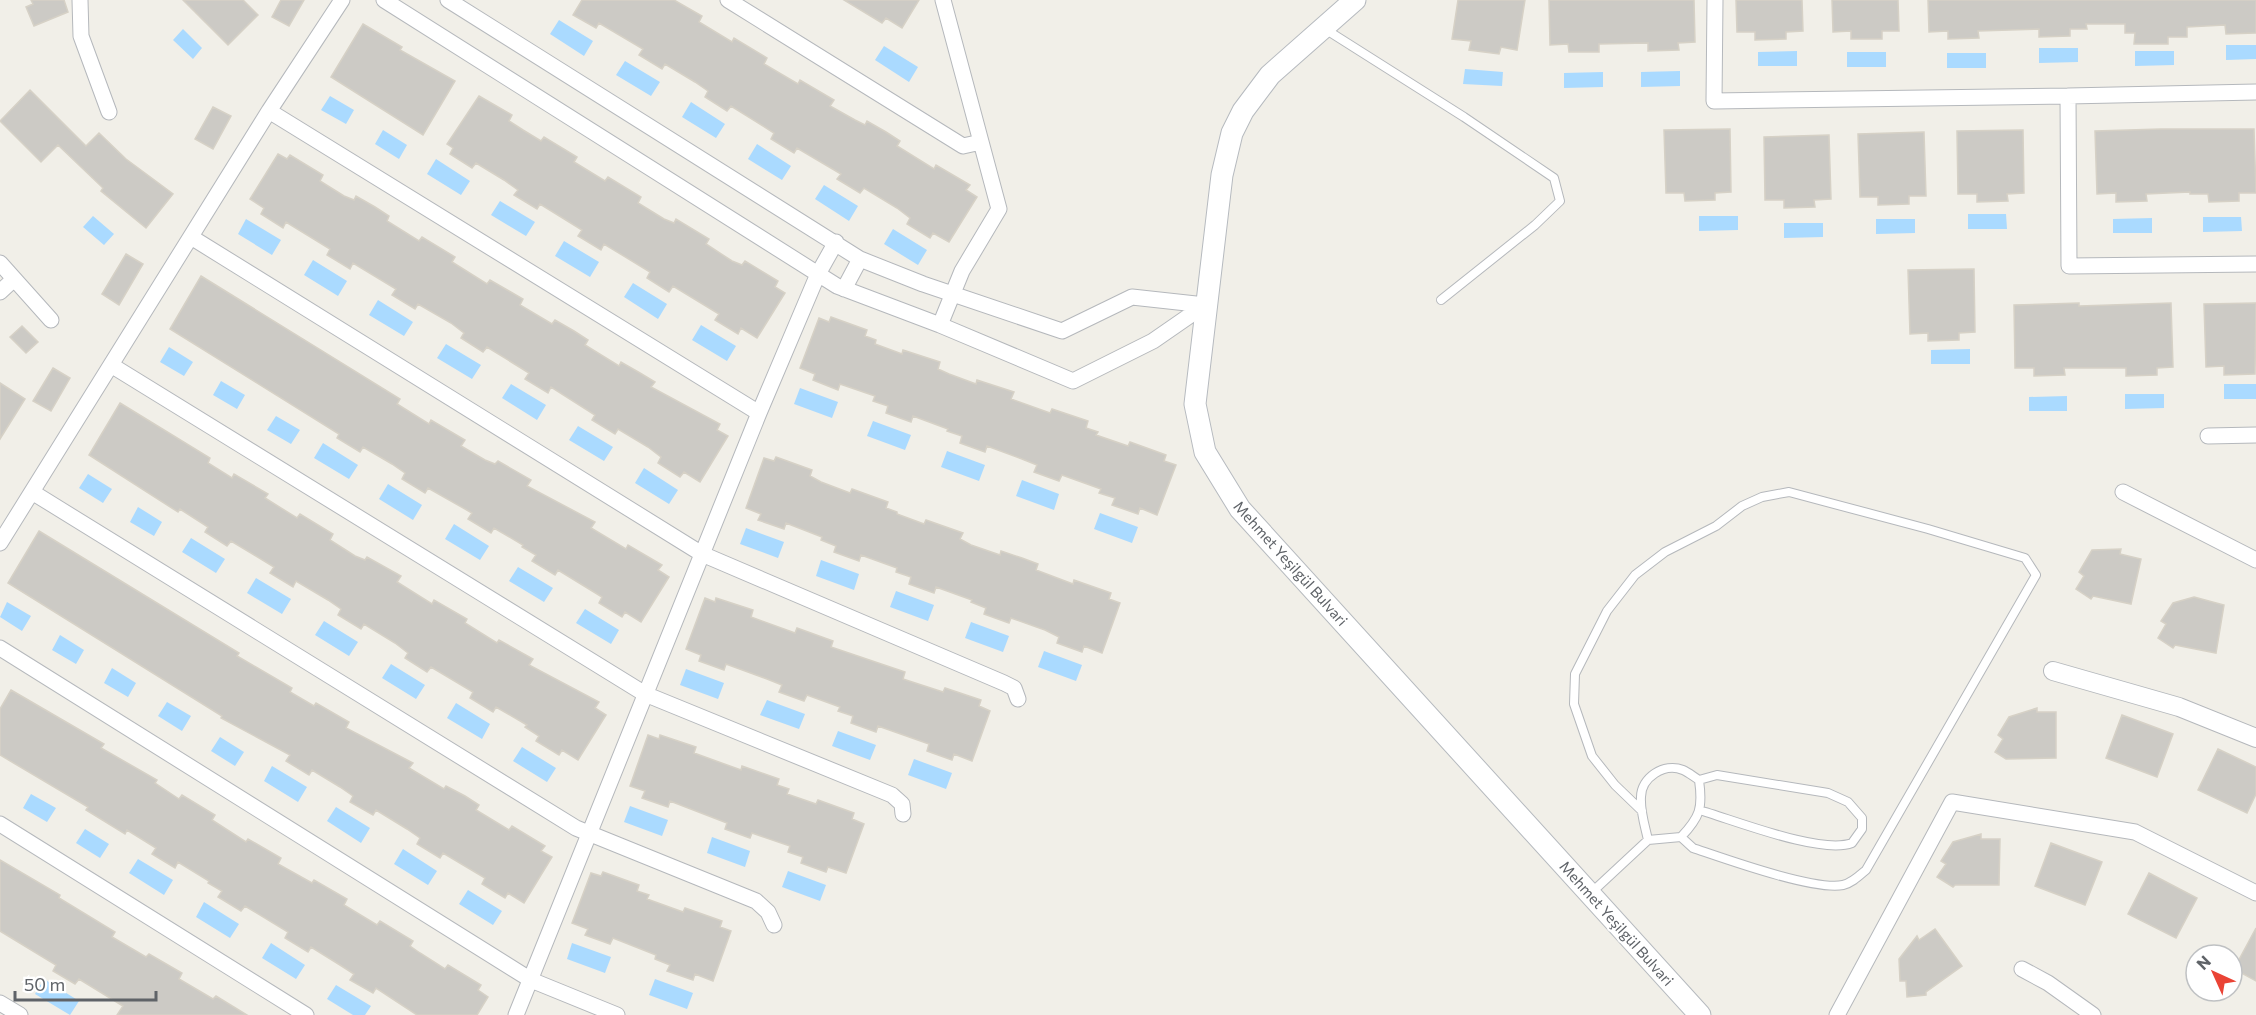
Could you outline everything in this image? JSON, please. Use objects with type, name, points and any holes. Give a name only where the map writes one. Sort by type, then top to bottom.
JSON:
[{"type":"main road","name":"Mehmet Yeşilgül Bulvari","points":[[1354,0],[1270,75],[1244,111],[1232,133],[1222,175],[1195,404],[1205,452],[1240,509],[1700,1015]]},
{"type":"street","points":[[80,0],[81,36],[109,112]]},
{"type":"street","points":[[0,543],[269,111],[342,0]]},
{"type":"street","points":[[384,0],[844,289],[940,325],[1073,381],[1153,341],[1205,305]]},
{"type":"street","points":[[448,0],[860,259],[923,284],[1062,331],[1132,297],[1205,305]]},
{"type":"street","points":[[728,0],[963,146],[981,142]]},
{"type":"street","points":[[940,325],[962,271],[999,210],[943,0]]},
{"type":"street","points":[[1715,0],[1714,101],[2256,92]]},
{"type":"street","points":[[2068,96],[2069,266],[2256,264]]},
{"type":"street","points":[[269,111],[759,413]]},
{"type":"street","points":[[191,237],[702,554],[1004,682],[1014,688],[1018,699]]},
{"type":"street","points":[[516,1015],[759,413],[818,273],[836,242]]},
{"type":"street","points":[[844,289],[860,259]]},
{"type":"street","points":[[0,262],[51,320]]},
{"type":"street","points":[[0,292],[15,279]]},
{"type":"street","points":[[111,364],[645,694],[892,795],[902,804],[903,814]]},
{"type":"street","points":[[2208,436],[2256,435]]},
{"type":"street","points":[[32,492],[589,835],[756,902],[768,912],[774,925]]},
{"type":"street","points":[[2123,492],[2256,560]]},
{"type":"street","points":[[0,648],[531,980],[617,1015]]},
{"type":"street","points":[[2053,671],[2179,707],[2256,738]]},
{"type":"street","points":[[1837,1015],[1952,802],[2135,832],[2256,892]]},
{"type":"street","points":[[0,824],[306,1015]]},
{"type":"street","points":[[2022,969],[2048,983],[2093,1015]]},
{"type":"street","points":[[0,1003],[20,1015]]},
{"type":"lane","points":[[1322,27],[1464,117],[1554,178],[1560,201],[1535,225],[1441,300]]},
{"type":"lane","points":[[1642,811],[1608,777],[1586,743],[1574,704],[1575,674],[1607,610],[1635,575],[1665,552],[1708,531],[1742,506],[1762,497],[1789,492],[2025,558],[2032,566],[2036,575],[1866,870],[1857,878],[1842,885],[1832,885],[1788,878],[1693,848],[1681,837]]},
{"type":"lane","points":[[1591,894],[1648,840],[1681,837],[1697,820],[1702,799],[1699,780],[1682,769],[1667,768],[1654,774],[1644,784],[1641,796],[1642,811],[1648,840]]},
{"type":"lane","points":[[1699,780],[1717,775],[1828,793],[1853,807],[1862,818],[1862,829],[1851,843],[1828,846],[1806,842],[1699,810]]},
{"type":"water","points":[[559,20],[593,41],[584,56],[550,34]]},
{"type":"water","points":[[183,29],[202,48],[193,59],[173,40]]},
{"type":"water","points":[[2226,45],[2256,45],[2256,59],[2226,60]]},
{"type":"water","points":[[884,46],[918,67],[909,82],[875,60]]},
{"type":"water","points":[[2039,48],[2078,48],[2078,62],[2039,63]]},
{"type":"water","points":[[1797,51],[1797,66],[1758,66],[1758,52]]},
{"type":"water","points":[[2135,51],[2174,51],[2174,65],[2135,66]]},
{"type":"water","points":[[1847,52],[1886,52],[1886,67],[1847,67]]},
{"type":"water","points":[[1947,53],[1986,53],[1986,68],[1947,68]]},
{"type":"water","points":[[625,61],[660,82],[651,96],[616,75]]},
{"type":"water","points":[[1465,69],[1503,72],[1502,86],[1463,84]]},
{"type":"water","points":[[1680,71],[1680,86],[1641,87],[1641,72]]},
{"type":"water","points":[[1603,72],[1603,87],[1564,88],[1564,73]]},
{"type":"water","points":[[330,96],[354,110],[346,124],[321,110]]},
{"type":"water","points":[[691,102],[725,124],[716,138],[682,117]]},
{"type":"water","points":[[383,130],[407,145],[399,159],[375,144]]},
{"type":"water","points":[[757,144],[791,166],[782,180],[748,159]]},
{"type":"water","points":[[436,159],[470,181],[461,195],[427,174]]},
{"type":"water","points":[[824,185],[858,206],[849,221],[815,199]]},
{"type":"water","points":[[500,201],[535,222],[526,236],[491,215]]},
{"type":"water","points":[[1968,214],[2006,214],[2007,229],[1968,229]]},
{"type":"water","points":[[93,216],[114,234],[104,245],[83,227]]},
{"type":"water","points":[[1699,216],[1738,216],[1738,230],[1699,231]]},
{"type":"water","points":[[2203,217],[2241,217],[2242,231],[2203,232]]},
{"type":"water","points":[[2152,218],[2152,233],[2113,233],[2113,219]]},
{"type":"water","points":[[246,219],[281,240],[272,255],[238,234]]},
{"type":"water","points":[[1876,219],[1915,219],[1915,233],[1876,234]]},
{"type":"water","points":[[1784,223],[1823,223],[1823,237],[1784,238]]},
{"type":"water","points":[[893,229],[927,250],[918,265],[884,244]]},
{"type":"water","points":[[564,241],[599,262],[590,277],[555,256]]},
{"type":"water","points":[[313,260],[347,281],[338,296],[304,275]]},
{"type":"water","points":[[633,283],[667,304],[658,319],[624,297]]},
{"type":"water","points":[[378,300],[413,322],[404,336],[369,315]]},
{"type":"water","points":[[701,325],[736,346],[727,361],[692,340]]},
{"type":"water","points":[[446,344],[481,365],[472,379],[437,358]]},
{"type":"water","points":[[169,347],[193,362],[184,376],[160,362]]},
{"type":"water","points":[[1970,349],[1970,364],[1931,364],[1931,350]]},
{"type":"water","points":[[221,381],[245,395],[237,409],[213,395]]},
{"type":"water","points":[[511,384],[546,405],[537,420],[502,398]]},
{"type":"water","points":[[2224,384],[2256,384],[2256,399],[2224,399]]},
{"type":"water","points":[[800,388],[838,402],[832,418],[794,404]]},
{"type":"water","points":[[2125,394],[2164,394],[2164,408],[2125,409]]},
{"type":"water","points":[[2067,396],[2067,411],[2029,411],[2029,397]]},
{"type":"water","points":[[276,416],[300,430],[291,444],[267,430]]},
{"type":"water","points":[[873,421],[911,435],[905,450],[867,436]]},
{"type":"water","points":[[578,426],[613,447],[604,461],[569,440]]},
{"type":"water","points":[[323,443],[358,465],[349,479],[314,458]]},
{"type":"water","points":[[947,451],[985,465],[979,481],[941,467]]},
{"type":"water","points":[[644,468],[678,490],[669,504],[635,483]]},
{"type":"water","points":[[88,474],[112,489],[103,503],[79,488]]},
{"type":"water","points":[[1022,480],[1059,494],[1054,510],[1016,496]]},
{"type":"water","points":[[388,484],[422,505],[413,520],[379,499]]},
{"type":"water","points":[[138,507],[162,522],[154,536],[130,522]]},
{"type":"water","points":[[1100,513],[1138,527],[1132,543],[1094,529]]},
{"type":"water","points":[[454,524],[489,546],[480,560],[445,539]]},
{"type":"water","points":[[746,528],[784,542],[778,558],[740,544]]},
{"type":"water","points":[[191,538],[225,559],[216,573],[182,552]]},
{"type":"water","points":[[821,560],[859,574],[854,590],[816,576]]},
{"type":"water","points":[[518,567],[553,588],[544,602],[509,581]]},
{"type":"water","points":[[256,578],[291,599],[282,614],[247,593]]},
{"type":"water","points":[[896,591],[934,605],[928,621],[890,607]]},
{"type":"water","points":[[7,602],[31,616],[22,631],[0,617]]},
{"type":"water","points":[[585,609],[619,630],[611,644],[576,623]]},
{"type":"water","points":[[324,621],[358,642],[349,656],[315,635]]},
{"type":"water","points":[[971,622],[1009,636],[1003,652],[965,638]]},
{"type":"water","points":[[60,635],[84,650],[76,664],[52,650]]},
{"type":"water","points":[[1044,651],[1082,665],[1076,681],[1038,667]]},
{"type":"water","points":[[391,664],[425,685],[416,699],[382,678]]},
{"type":"water","points":[[112,668],[136,683],[128,697],[104,683]]},
{"type":"water","points":[[686,669],[724,683],[718,699],[680,685]]},
{"type":"water","points":[[767,700],[805,714],[799,729],[760,715]]},
{"type":"water","points":[[167,702],[191,716],[182,731],[158,716]]},
{"type":"water","points":[[456,703],[490,724],[482,739],[447,718]]},
{"type":"water","points":[[838,731],[876,745],[870,760],[832,746]]},
{"type":"water","points":[[220,737],[244,752],[235,766],[211,751]]},
{"type":"water","points":[[522,747],[556,768],[547,782],[513,761]]},
{"type":"water","points":[[914,759],[952,773],[946,789],[908,775]]},
{"type":"water","points":[[272,766],[307,787],[298,802],[264,781]]},
{"type":"water","points":[[31,794],[56,808],[47,822],[23,808]]},
{"type":"water","points":[[630,806],[668,820],[662,836],[624,822]]},
{"type":"water","points":[[336,807],[370,828],[361,843],[327,821]]},
{"type":"water","points":[[85,829],[109,844],[100,858],[76,843]]},
{"type":"water","points":[[712,837],[750,851],[745,867],[707,853]]},
{"type":"water","points":[[403,849],[437,871],[428,885],[394,864]]},
{"type":"water","points":[[138,859],[173,880],[164,895],[129,873]]},
{"type":"water","points":[[788,871],[826,885],[820,901],[782,887]]},
{"type":"water","points":[[468,890],[502,911],[493,925],[459,904]]},
{"type":"water","points":[[204,902],[239,924],[230,938],[196,917]]},
{"type":"water","points":[[271,943],[305,965],[296,979],[262,958]]},
{"type":"water","points":[[572,943],[611,957],[605,973],[567,959]]},
{"type":"water","points":[[44,979],[79,1001],[70,1015],[35,994]]},
{"type":"water","points":[[655,979],[693,993],[687,1009],[649,995]]},
{"type":"water","points":[[336,985],[371,1006],[365,1015],[353,1015],[327,999]]},
{"type":"building","points":[[31,0],[64,0],[68,12],[34,26],[26,7],[33,4]]},
{"type":"building","points":[[183,0],[243,0],[258,15],[228,45]]},
{"type":"building","points":[[281,0],[304,0],[289,26],[272,17]]},
{"type":"building","points":[[582,0],[674,0],[702,16],[699,22],[732,42],[734,38],[767,58],[764,64],[798,84],[800,80],[834,100],[830,106],[865,125],[867,121],[900,141],[897,146],[934,169],[936,165],[970,185],[966,190],[977,197],[949,242],[933,233],[930,238],[907,224],[910,218],[897,208],[864,188],[860,193],[837,179],[841,174],[797,148],[794,153],[771,139],[774,133],[731,106],[727,111],[705,97],[708,91],[695,82],[665,64],[662,69],[639,55],[643,49],[599,23],[596,28],[573,15]]},
{"type":"building","points":[[844,0],[919,0],[902,28],[886,18],[882,23]]},
{"type":"building","points":[[1458,0],[1525,0],[1517,50],[1501,47],[1499,54],[1469,50],[1471,41],[1452,39]]},
{"type":"building","points":[[1549,0],[1694,0],[1695,42],[1678,43],[1679,50],[1648,51],[1648,43],[1599,44],[1599,52],[1569,52],[1568,44],[1550,45]]},
{"type":"building","points":[[1736,0],[1802,0],[1803,31],[1786,32],[1786,39],[1755,40],[1755,32],[1737,32]]},
{"type":"building","points":[[1832,0],[1898,0],[1899,31],[1882,31],[1882,39],[1851,39],[1851,31],[1833,32]]},
{"type":"building","points":[[1928,0],[2256,0],[2256,33],[2226,34],[2225,25],[2187,27],[2187,37],[2168,37],[2168,44],[2134,44],[2135,33],[2125,33],[2125,24],[2086,24],[2087,29],[2070,29],[2070,36],[2039,37],[2039,29],[1978,31],[1979,38],[1948,39],[1948,31],[1929,32]]},
{"type":"building","points":[[363,24],[402,47],[400,50],[455,81],[423,135],[331,77]]},
{"type":"building","points":[[30,90],[86,146],[99,133],[126,159],[173,194],[146,228],[101,191],[103,188],[58,145],[41,162],[0,121]]},
{"type":"building","points":[[479,96],[512,115],[509,121],[523,130],[541,141],[544,137],[577,157],[574,162],[605,181],[608,177],[641,197],[638,203],[664,219],[674,223],[676,219],[709,239],[706,244],[732,261],[742,265],[745,261],[778,281],[775,287],[785,293],[757,338],[741,328],[738,334],[715,320],[719,314],[673,286],[669,292],[647,278],[650,272],[604,244],[601,250],[578,236],[582,230],[540,204],[537,209],[514,195],[518,190],[504,180],[476,163],[472,168],[450,154],[453,148],[447,144]]},
{"type":"building","points":[[213,107],[231,116],[213,149],[195,139]]},
{"type":"building","points":[[1730,129],[1731,192],[1715,193],[1715,200],[1685,201],[1684,193],[1666,193],[1664,130]]},
{"type":"building","points":[[2254,129],[2256,193],[2239,193],[2239,201],[2209,202],[2208,194],[2190,194],[2190,192],[2146,194],[2147,201],[2116,202],[2116,193],[2097,194],[2095,131]]},
{"type":"building","points":[[2023,130],[2024,193],[2007,194],[2008,201],[1977,202],[1977,194],[1958,194],[1957,131]]},
{"type":"building","points":[[1924,132],[1926,196],[1909,196],[1909,204],[1878,205],[1878,197],[1860,197],[1858,134]]},
{"type":"building","points":[[1829,135],[1831,199],[1814,200],[1815,207],[1784,208],[1784,200],[1765,200],[1764,137]]},
{"type":"building","points":[[278,154],[287,159],[290,155],[323,175],[320,181],[344,196],[354,200],[356,196],[375,207],[389,216],[387,221],[419,241],[422,237],[455,257],[452,262],[487,284],[490,280],[523,299],[520,305],[552,324],[555,320],[574,331],[588,340],[585,345],[619,366],[621,362],[640,373],[655,382],[651,387],[720,424],[717,430],[728,436],[700,482],[684,472],[680,477],[658,463],[661,457],[648,447],[618,429],[615,434],[592,420],[595,415],[551,387],[548,393],[525,379],[529,373],[487,347],[483,352],[461,338],[464,333],[451,323],[418,304],[415,309],[392,295],[396,289],[353,263],[350,269],[327,255],[330,249],[286,222],[283,228],[261,214],[264,208],[250,199]]},
{"type":"building","points":[[126,254],[143,264],[119,305],[102,294]]},
{"type":"building","points":[[1974,269],[1975,332],[1959,333],[1959,340],[1928,341],[1928,333],[1910,334],[1908,270]]},
{"type":"building","points":[[201,276],[400,399],[397,404],[429,424],[431,420],[465,440],[461,446],[485,460],[495,464],[498,461],[531,480],[527,486],[595,522],[591,528],[626,549],[628,545],[662,565],[658,570],[669,577],[641,622],[625,612],[622,617],[599,603],[602,597],[558,570],[555,575],[532,561],[536,555],[522,547],[523,545],[494,528],[491,533],[468,519],[472,513],[428,488],[425,493],[402,479],[405,473],[392,464],[363,447],[360,452],[337,438],[339,434],[170,329]]},
{"type":"building","points":[[2079,303],[2079,306],[2171,303],[2173,367],[2157,368],[2157,375],[2126,376],[2126,368],[2064,368],[2065,375],[2034,376],[2034,368],[2015,368],[2014,305]]},
{"type":"building","points":[[2256,303],[2255,374],[2224,375],[2224,366],[2206,367],[2204,304]]},
{"type":"building","points":[[831,317],[867,330],[865,336],[876,340],[875,344],[902,354],[903,350],[940,362],[938,369],[949,374],[976,384],[977,380],[1014,392],[1011,399],[1050,413],[1052,409],[1088,421],[1086,428],[1098,432],[1096,435],[1128,446],[1130,442],[1166,455],[1164,461],[1176,465],[1157,515],[1140,508],[1138,514],[1112,505],[1115,498],[1099,493],[1101,489],[1062,475],[1059,481],[1034,472],[1037,465],[987,446],[985,452],[960,443],[962,436],[947,431],[948,429],[913,416],[911,422],[886,413],[888,406],[873,401],[875,396],[840,384],[838,390],[813,380],[815,374],[800,368],[819,318],[829,322]]},
{"type":"building","points":[[22,326],[38,342],[26,353],[10,337]]},
{"type":"building","points":[[53,368],[70,378],[51,411],[33,401]]},
{"type":"building","points":[[0,383],[25,399],[0,439]]},
{"type":"building","points":[[120,403],[210,458],[208,463],[232,478],[234,474],[268,494],[265,498],[297,518],[300,514],[333,534],[330,540],[355,556],[365,560],[367,557],[401,576],[397,582],[432,604],[434,600],[467,619],[465,623],[497,643],[499,640],[533,659],[529,665],[599,702],[595,708],[606,715],[578,760],[562,750],[559,755],[536,741],[539,736],[525,727],[527,725],[496,707],[493,712],[470,698],[473,692],[431,667],[427,672],[405,658],[408,653],[395,643],[364,624],[361,629],[338,615],[341,609],[328,600],[296,581],[293,587],[270,573],[274,567],[231,541],[227,546],[205,532],[208,527],[180,509],[178,512],[89,455]]},
{"type":"building","points":[[776,457],[812,470],[810,476],[821,482],[850,493],[852,489],[888,502],[886,508],[897,514],[924,524],[926,520],[963,533],[960,539],[971,545],[1000,555],[1001,551],[1022,558],[1038,564],[1036,570],[1073,584],[1074,580],[1111,593],[1109,599],[1120,603],[1102,653],[1084,646],[1082,652],[1057,643],[1059,637],[1045,630],[1011,618],[1009,623],[984,614],[986,608],[971,602],[972,600],[936,587],[934,593],[909,584],[911,577],[896,572],[897,568],[861,555],[859,561],[834,552],[836,546],[821,540],[822,537],[786,523],[784,529],[758,520],[761,514],[746,508],[764,458],[774,461]]},
{"type":"building","points":[[39,531],[239,653],[237,656],[292,688],[290,692],[314,706],[316,703],[349,722],[346,728],[413,763],[409,768],[444,789],[446,786],[465,796],[479,805],[476,810],[509,830],[512,826],[545,846],[541,851],[552,857],[524,903],[508,893],[505,898],[482,884],[485,878],[443,853],[440,858],[417,844],[420,838],[407,829],[376,810],[373,815],[350,802],[353,796],[340,787],[312,770],[309,775],[286,761],[290,755],[221,718],[222,716],[8,583]]},
{"type":"building","points":[[2121,549],[2120,554],[2141,559],[2131,604],[2093,596],[2091,599],[2076,589],[2084,576],[2079,572],[2092,550]]},
{"type":"building","points":[[2194,597],[2224,605],[2216,653],[2175,645],[2173,648],[2158,638],[2166,624],[2161,621],[2173,603]]},
{"type":"building","points":[[705,598],[715,602],[716,598],[753,610],[751,617],[795,633],[797,628],[833,641],[831,647],[905,672],[903,679],[943,692],[945,688],[981,700],[979,706],[990,711],[972,761],[954,754],[952,760],[927,751],[929,744],[878,726],[876,732],[851,723],[853,716],[838,711],[840,707],[807,695],[804,701],[779,692],[782,685],[767,679],[726,664],[724,670],[699,661],[701,655],[686,649]]},
{"type":"building","points":[[11,690],[104,744],[101,748],[157,780],[155,783],[179,799],[182,795],[215,815],[212,820],[246,842],[248,839],[281,858],[278,864],[312,883],[314,880],[347,899],[344,905],[377,925],[380,921],[413,941],[410,946],[445,969],[448,965],[481,985],[478,990],[488,997],[477,1015],[417,1015],[376,988],[373,993],[350,980],[354,974],[340,965],[311,947],[308,952],[285,938],[288,932],[245,906],[241,911],[218,897],[222,891],[208,883],[209,881],[178,862],[175,868],[152,854],[156,848],[127,830],[125,834],[86,810],[88,807],[0,755],[0,709]]},
{"type":"building","points":[[2037,708],[2037,712],[2056,712],[2056,758],[2006,759],[1995,752],[2003,739],[1998,735],[2009,717]]},
{"type":"building","points":[[2122,715],[2173,734],[2157,777],[2106,758]]},
{"type":"building","points":[[648,735],[659,739],[660,735],[696,747],[694,753],[741,770],[742,766],[779,779],[777,785],[789,789],[787,794],[816,804],[818,800],[854,813],[852,819],[864,824],[846,873],[828,867],[826,872],[801,863],[803,857],[788,852],[790,846],[752,833],[750,838],[725,829],[727,823],[670,801],[668,807],[642,798],[645,791],[630,786]]},
{"type":"building","points":[[2218,749],[2256,767],[2256,794],[2247,813],[2198,790]]},
{"type":"building","points":[[1981,834],[1981,839],[2000,839],[1999,885],[1955,885],[1953,887],[1937,877],[1946,864],[1941,861],[1953,842]]},
{"type":"building","points":[[2051,843],[2102,862],[2085,905],[2035,886]]},
{"type":"building","points":[[0,860],[60,895],[59,898],[115,932],[112,937],[146,957],[149,954],[182,973],[179,979],[213,999],[216,996],[247,1015],[117,1015],[123,1006],[79,979],[75,984],[53,971],[56,965],[0,931]]},
{"type":"building","points":[[603,872],[639,885],[637,891],[649,895],[647,899],[683,912],[685,908],[722,921],[720,927],[731,931],[713,981],[695,974],[693,980],[667,971],[670,965],[655,959],[656,955],[613,938],[610,944],[585,935],[588,929],[572,923],[591,873],[601,876]]},
{"type":"building","points":[[2149,873],[2197,898],[2176,938],[2128,914]]},
{"type":"building","points":[[2256,928],[2256,981],[2244,974],[2244,950]]},
{"type":"building","points":[[1935,929],[1962,966],[1926,992],[1926,995],[1907,997],[1906,981],[1900,981],[1899,959],[1917,936],[1919,940]]}]
